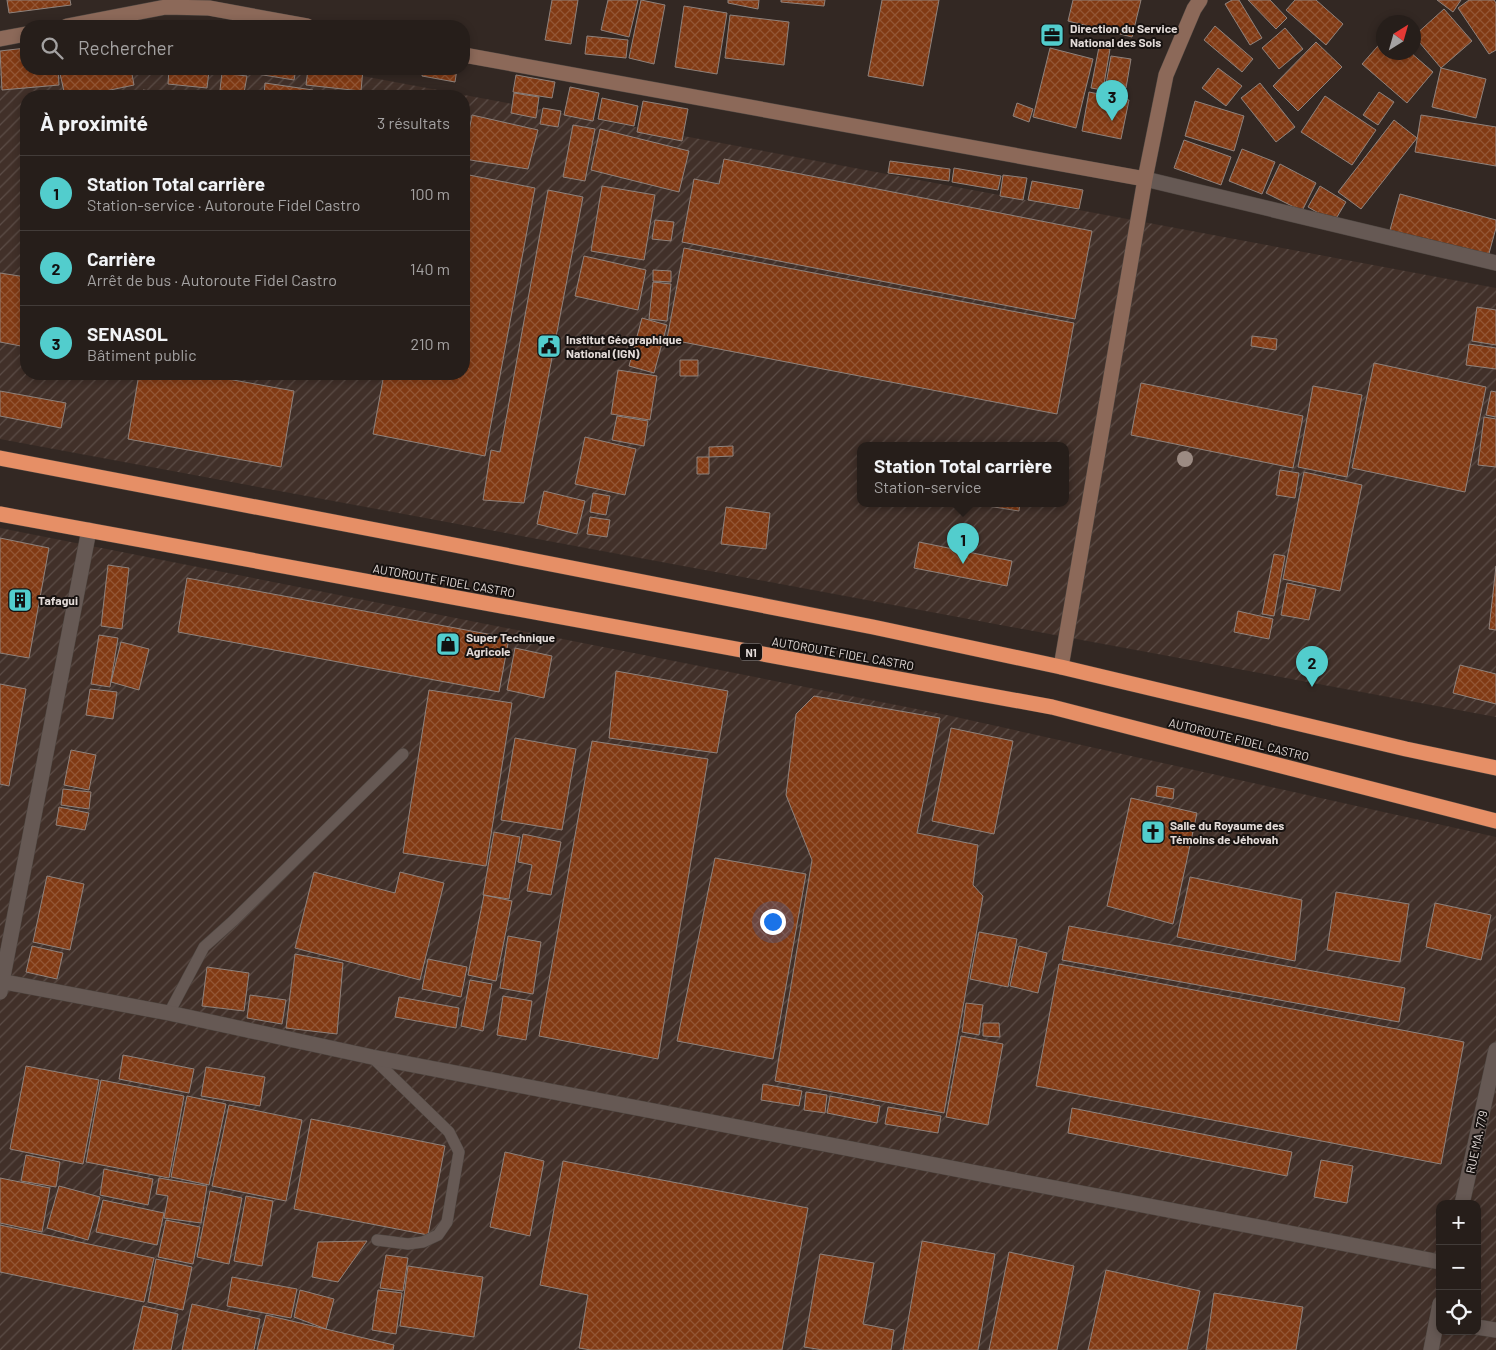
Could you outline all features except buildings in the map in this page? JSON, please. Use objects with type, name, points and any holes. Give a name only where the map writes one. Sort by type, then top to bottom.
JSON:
[{"type":"highway","points":[[0,458],[854,623],[1061,668],[1406,749],[1496,768]]},
{"type":"highway","name":"AUTOROUTE FIDEL CASTRO","points":[[0,514],[1052,707],[1496,821]]},
{"type":"street","points":[[1061,668],[1145,178],[1166,75],[1194,9],[1200,0]]},
{"type":"street","points":[[98,20],[166,7],[210,4],[281,20]]},
{"type":"street","points":[[0,39],[20,35]]},
{"type":"street","points":[[470,56],[1145,178],[1496,264]]},
{"type":"street","points":[[89,530],[1,984],[170,1013],[372,1057],[1436,1261]]},
{"type":"street","name":"RUE MA. 779","points":[[1463,1200],[1496,1050]]},
{"type":"street","points":[[1481,1328],[1496,1330]]},
{"type":"street","points":[[1431,1350],[1436,1329]]},
{"type":"lane","points":[[170,1013],[204,947],[233,921],[403,754]]},
{"type":"lane","points":[[372,1057],[449,1132],[458,1152],[447,1222],[438,1235],[423,1242],[408,1244],[378,1240]]},
{"type":"shaded area","points":[[20,58],[20,75],[357,75],[437,90],[20,90],[20,380],[470,380],[470,96],[1496,288],[1496,717],[0,439],[0,60]]},
{"type":"shaded area","points":[[0,528],[942,714],[1496,837],[1496,1350],[0,1350]]},
{"type":"place","name":"Direction du Service National des Sols","points":[[1052,35]]},
{"type":"place","name":"SENASOL","points":[[1112,121]]},
{"type":"place","name":"Institut Géographique National (IGN)","points":[[549,346]]},
{"type":"place","name":"Station Total carrière","points":[[963,564]]},
{"type":"place","name":"Tafagui","points":[[20,600]]},
{"type":"place","name":"Super Technique Agricole","points":[[448,644]]},
{"type":"place","name":"Carrière","points":[[1312,687]]},
{"type":"place","name":"Salle du Royaume des Témoins de Jéhovah","points":[[1153,832]]}]
